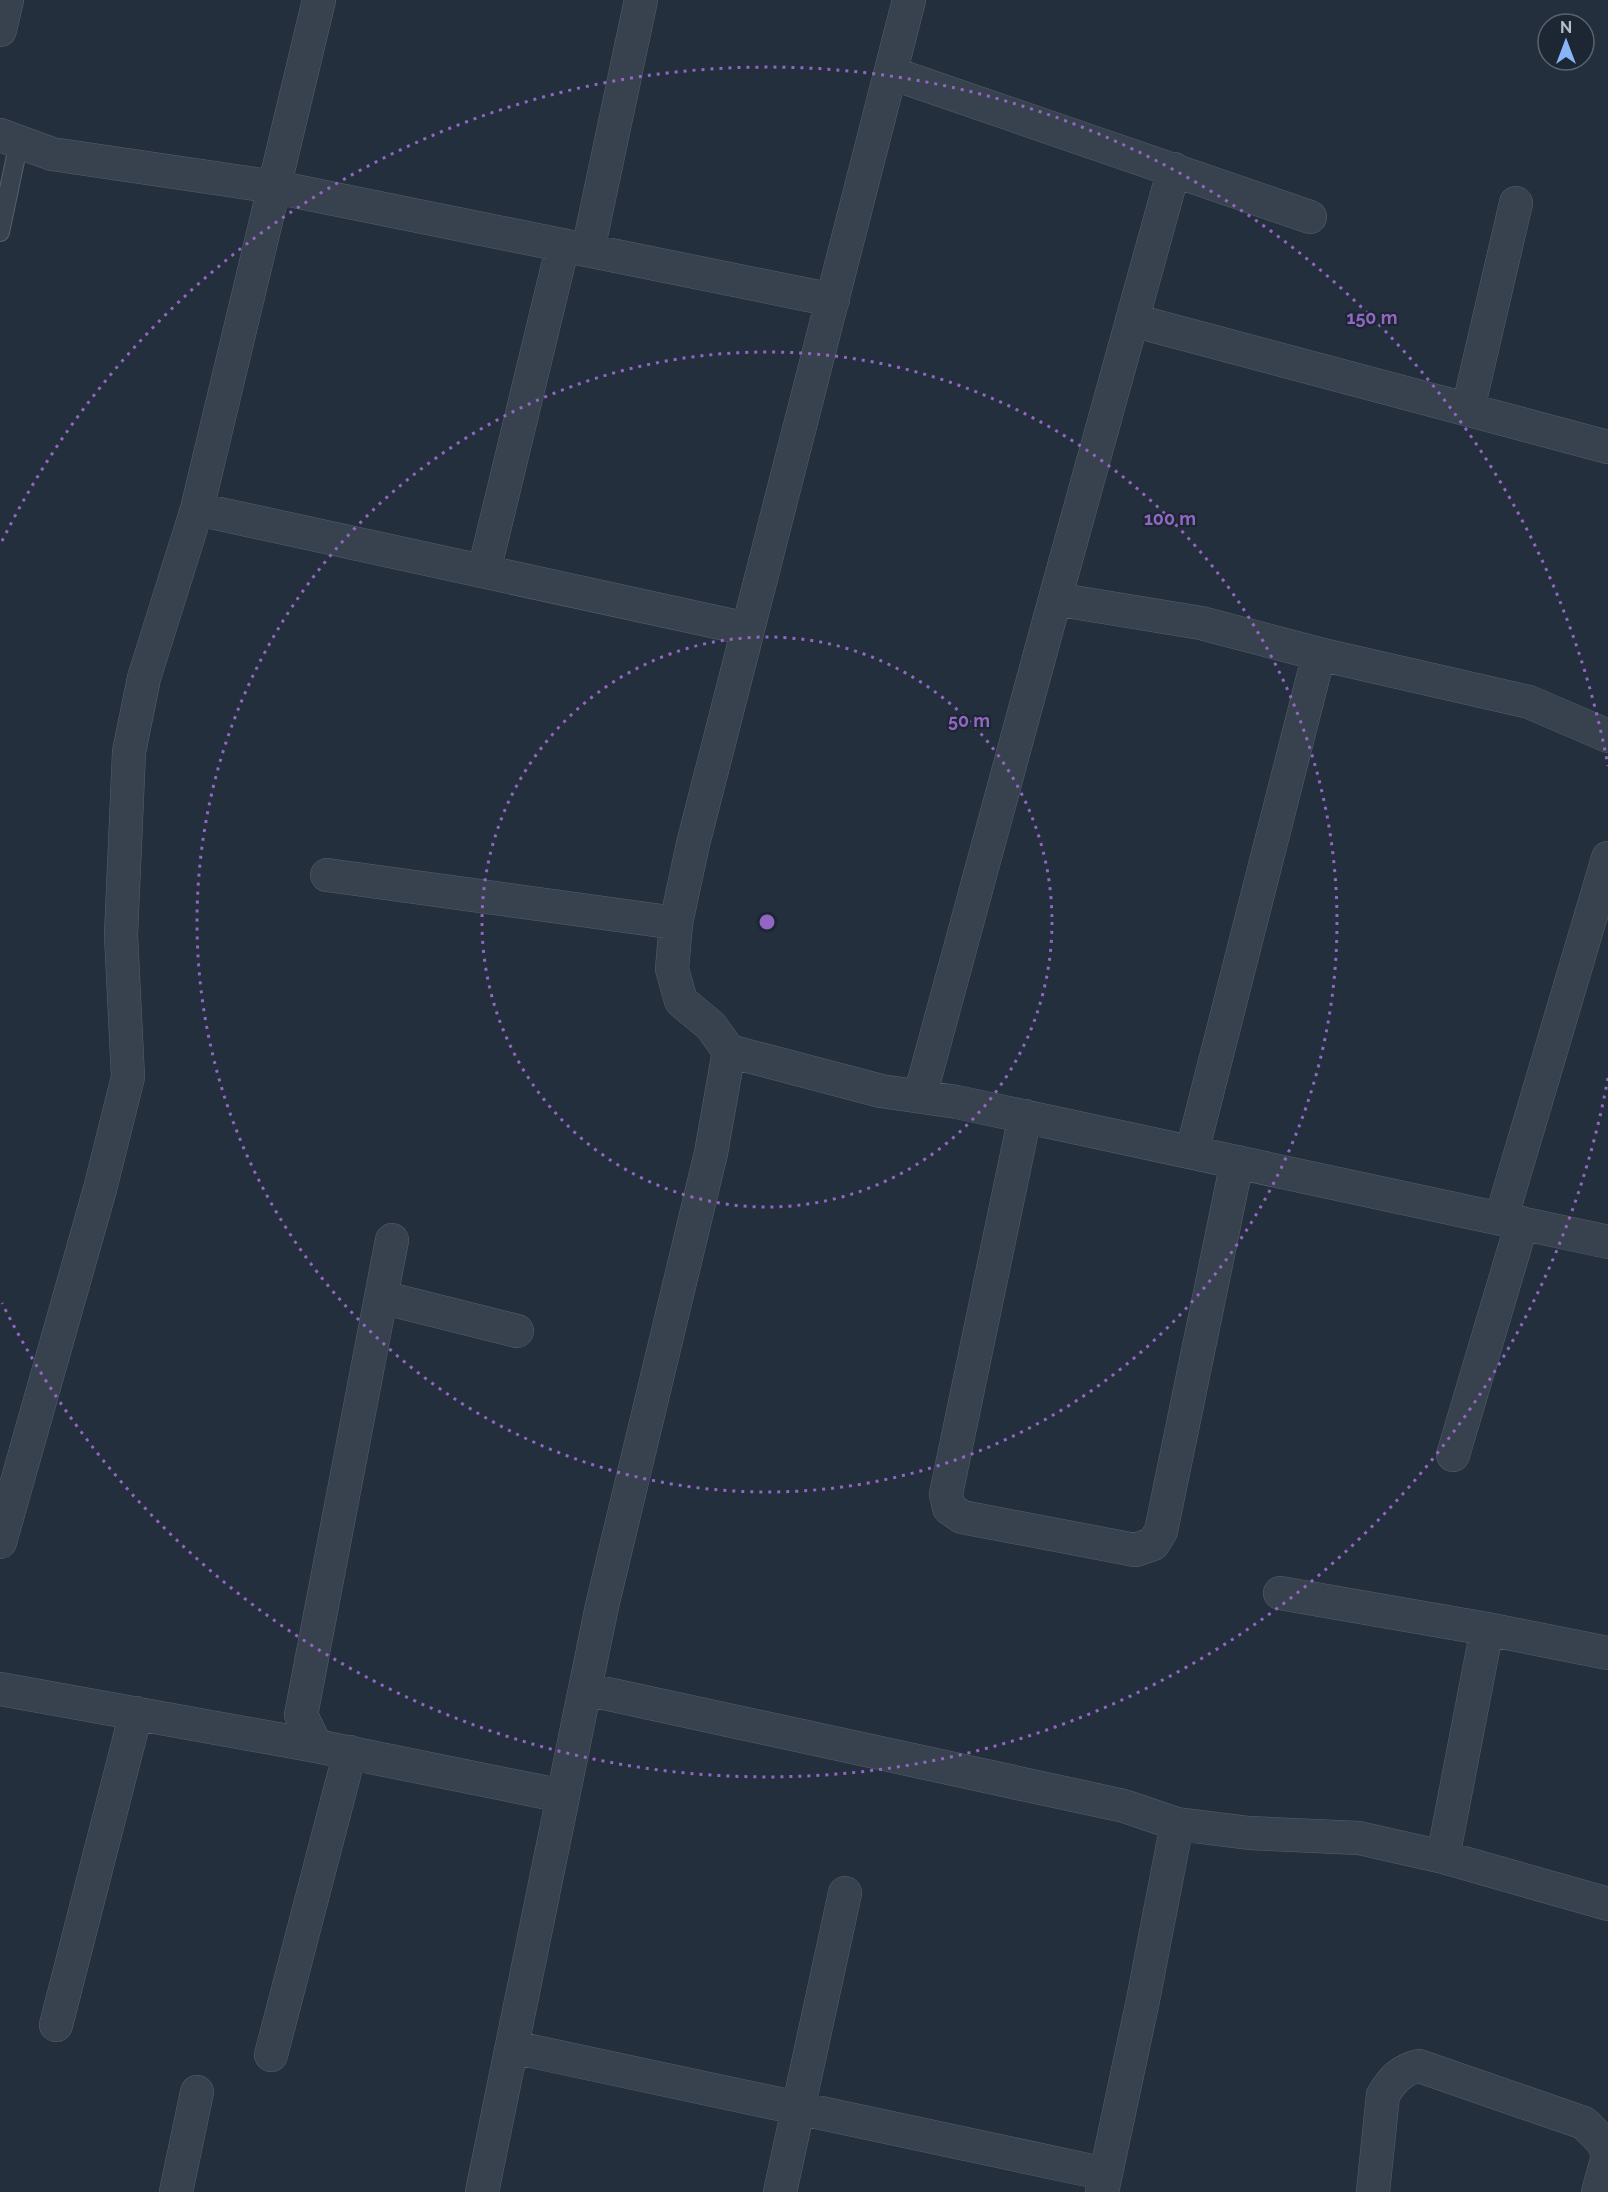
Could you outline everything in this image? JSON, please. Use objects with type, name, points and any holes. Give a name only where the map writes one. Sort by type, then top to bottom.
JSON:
[{"type":"street","points":[[0,30],[7,0]]},
{"type":"street","points":[[0,1542],[100,1189],[128,1077],[121,935],[129,752],[144,678],[197,508],[319,0]]},
{"type":"street","points":[[484,571],[576,247],[641,0]]},
{"type":"street","points":[[909,0],[693,844],[676,923],[672,969],[681,1001],[711,1026],[729,1051],[881,1091],[957,1101],[1608,1242]]},
{"type":"street","points":[[891,73],[1310,217]]},
{"type":"street","points":[[10,138],[52,154],[275,187],[832,300]]},
{"type":"street","points":[[920,1096],[1174,170]]},
{"type":"street","points":[[1468,409],[1516,203]]},
{"type":"street","points":[[1132,320],[1608,447]]},
{"type":"street","points":[[197,508],[748,628]]},
{"type":"street","points":[[1055,599],[1201,624],[1319,654],[1529,702],[1608,736]]},
{"type":"street","points":[[1192,1152],[1319,654]]},
{"type":"street","points":[[1453,1455],[1511,1221],[1608,858]]},
{"type":"street","points":[[327,875],[676,923]]},
{"type":"street","points":[[482,2192],[605,1594],[711,1153],[729,1051]]},
{"type":"street","points":[[1025,1116],[946,1494],[949,1508],[962,1517],[1135,1550],[1153,1544],[1161,1531],[1237,1161]]},
{"type":"street","points":[[316,1746],[301,1715],[392,1240]]},
{"type":"street","points":[[381,1297],[517,1331]]},
{"type":"street","points":[[1280,1593],[1487,1629],[1608,1653]]},
{"type":"street","points":[[1443,1857],[1487,1629]]},
{"type":"street","points":[[0,1689],[350,1752],[563,1796]]},
{"type":"street","points":[[585,1689],[1124,1806],[1177,1824],[1249,1833],[1359,1838],[1443,1857],[1608,1904]]},
{"type":"street","points":[[56,2025],[136,1713]]},
{"type":"street","points":[[271,2055],[350,1752]]},
{"type":"street","points":[[512,2047],[799,2108],[1104,2183],[1177,1824]]},
{"type":"street","points":[[780,2192],[845,1893]]},
{"type":"street","points":[[1373,2192],[1383,2096],[1389,2085],[1405,2069],[1419,2066],[1584,2123],[1602,2141],[1608,2155],[1598,2192]]},
{"type":"street","points":[[176,2192],[197,2092]]},
{"type":"lane","points":[[0,232],[10,138]]}]
